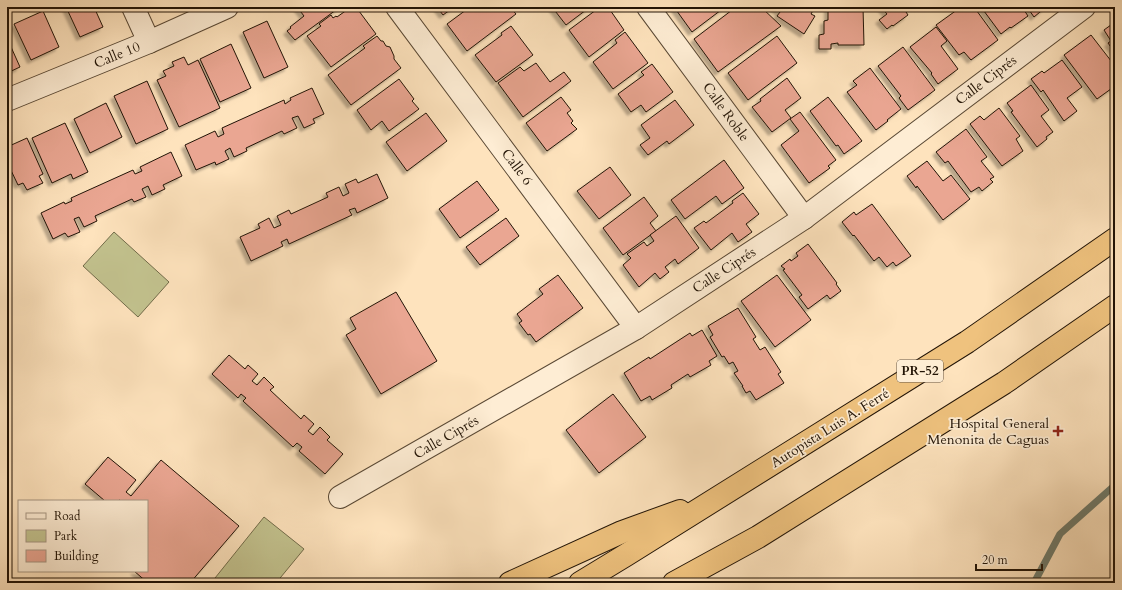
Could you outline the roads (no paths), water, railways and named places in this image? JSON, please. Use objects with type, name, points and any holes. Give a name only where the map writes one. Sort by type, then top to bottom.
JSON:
[{"type":"highway","name":"Autopista Luis A. Ferré","points":[[580,583],[967,342],[1115,239]]},
{"type":"highway","points":[[674,583],[758,536],[1004,383],[1115,306]]},
{"type":"highway","points":[[510,583],[622,532],[720,496]]},
{"type":"highway","points":[[702,583],[758,536]]},
{"type":"street","points":[[134,7],[149,42]]},
{"type":"street","name":"Calle 10","points":[[7,100],[149,42],[227,7]]},
{"type":"street","name":"Calle 6","points":[[397,7],[636,328]]},
{"type":"street","name":"Calle Roble","points":[[648,7],[804,218]]},
{"type":"street","name":"Calle Ciprés","points":[[340,497],[636,328],[804,218],[1084,7]]},
{"type":"waterway","points":[[1034,583],[1060,534],[1115,485]]},
{"type":"place","name":"Hospital General Menonita de Caguas","points":[[1058,431]]}]
